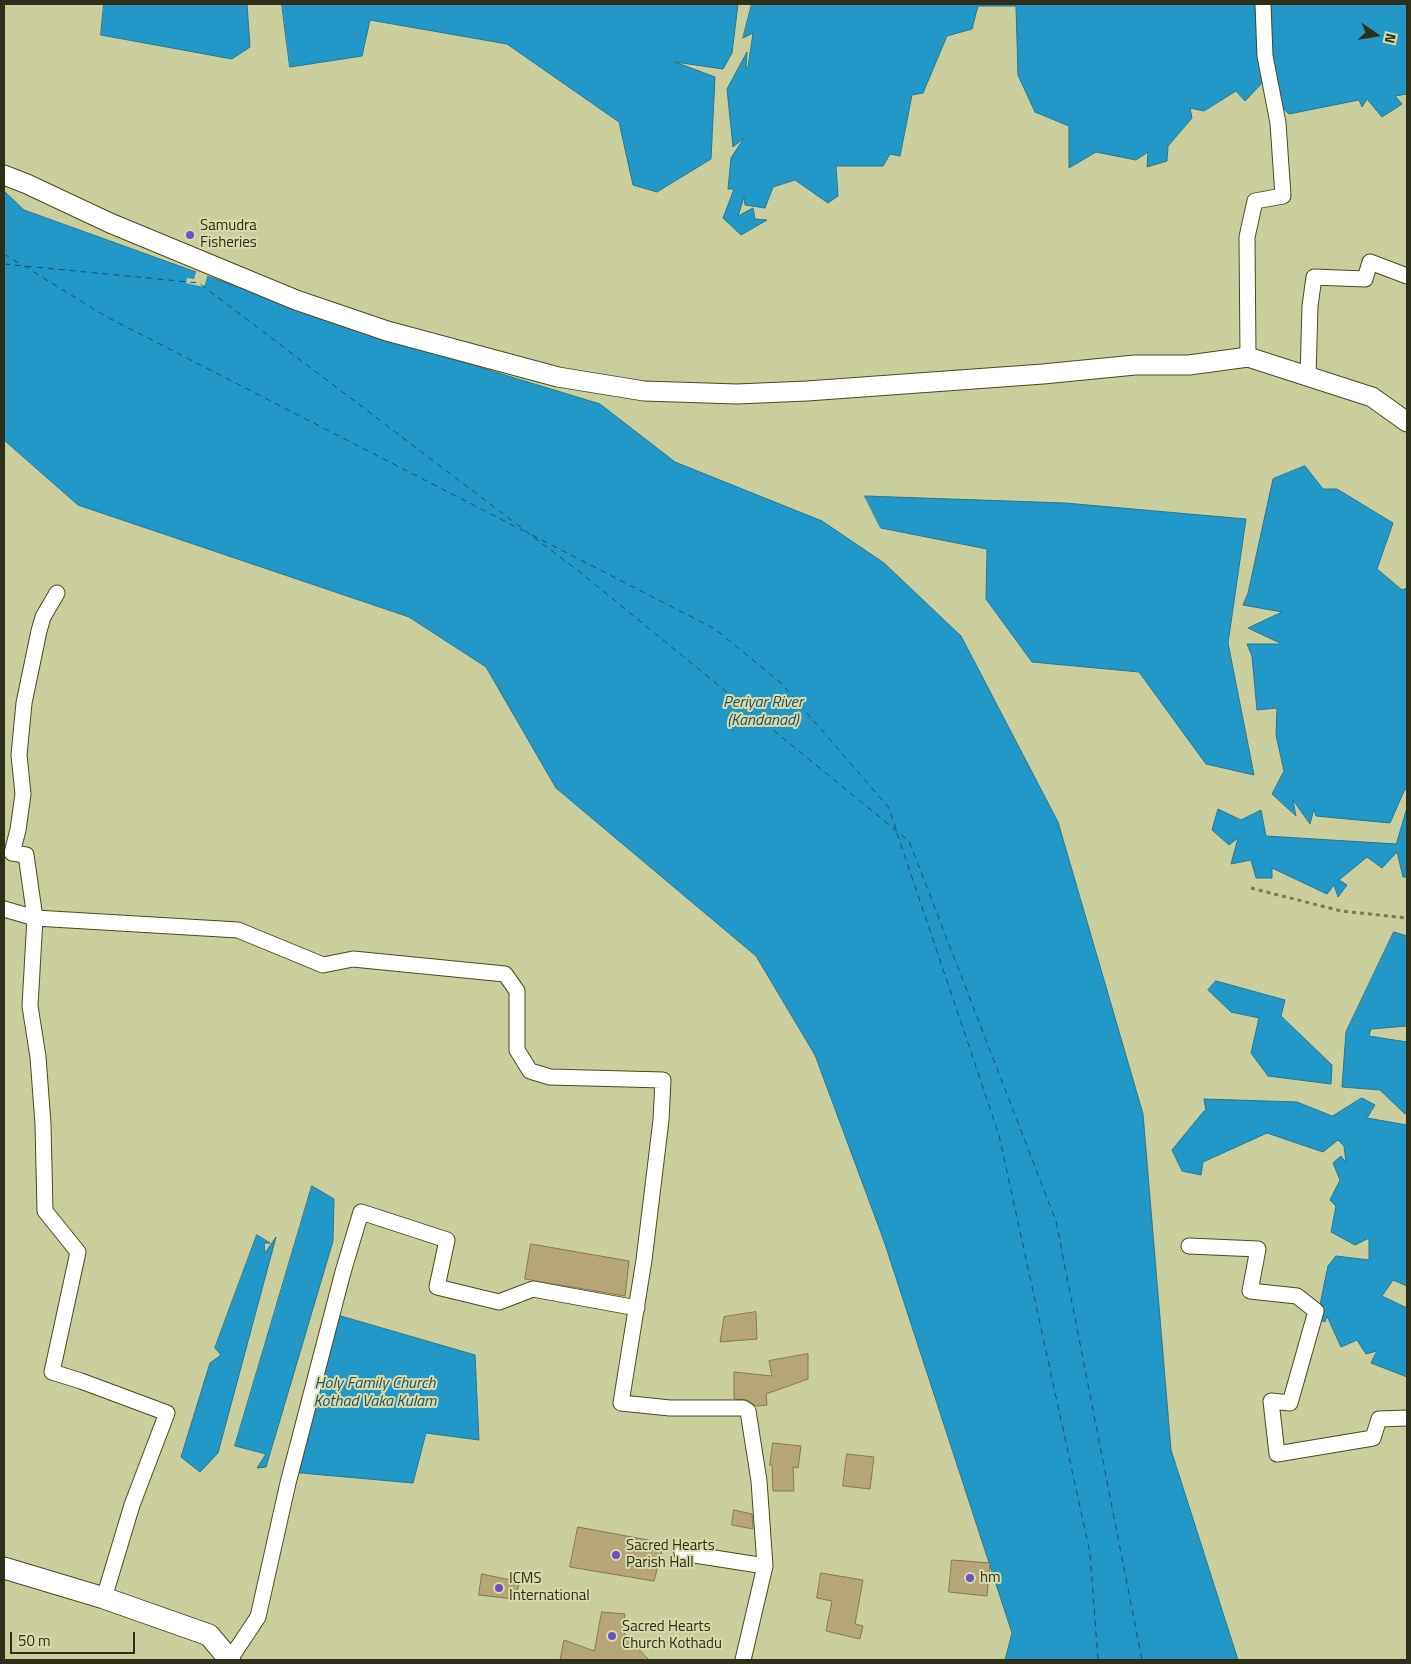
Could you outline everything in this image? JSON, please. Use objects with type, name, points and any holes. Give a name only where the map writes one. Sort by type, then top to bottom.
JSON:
[{"type":"main road","points":[[4,1568],[104,1598],[209,1635],[230,1660]]},
{"type":"street","points":[[1248,358],[1247,237],[1256,201],[1283,196],[1278,124],[1265,56],[1263,4]]},
{"type":"street","points":[[4,175],[110,223],[296,300],[387,331],[558,377],[644,391],[737,394],[807,391],[1082,371],[1135,365],[1188,365],[1248,358],[1372,397],[1407,422]]},
{"type":"street","points":[[1308,377],[1310,306],[1314,277],[1365,279],[1370,262],[1407,276]]},
{"type":"street","points":[[57,592],[43,618],[39,631],[24,703],[19,755],[23,794],[18,830],[12,853],[26,855],[36,918],[30,1006],[38,1057],[42,1105],[45,1211],[78,1252],[52,1372],[167,1413],[132,1505],[104,1598]]},
{"type":"street","points":[[4,909],[36,918],[238,930],[323,965],[353,959],[505,974],[517,991],[517,1050],[530,1071],[550,1077],[663,1080],[661,1120],[644,1260],[621,1403],[670,1408],[743,1408],[748,1411],[759,1481],[766,1566],[743,1660]]},
{"type":"street","points":[[230,1660],[258,1616],[288,1483],[343,1272],[361,1212],[447,1240],[437,1287],[498,1302],[533,1289],[637,1308]]},
{"type":"street","points":[[1189,1246],[1258,1249],[1250,1291],[1298,1296],[1316,1311],[1290,1403],[1272,1401],[1277,1454],[1373,1438],[1379,1419],[1407,1418]]},
{"type":"street","points":[[682,1553],[766,1566]]},
{"type":"path","points":[[1251,888],[1341,911],[1407,918]]},
{"type":"water","points":[[104,4],[247,4],[250,47],[232,59],[101,35]]},
{"type":"water","points":[[282,4],[738,4],[732,53],[723,69],[675,62],[715,77],[711,159],[657,192],[633,185],[619,122],[507,44],[370,20],[362,56],[290,67]]},
{"type":"water","points":[[752,4],[1254,4],[1262,83],[1245,101],[1236,91],[1204,111],[1190,108],[1192,118],[1168,146],[1167,161],[1147,167],[1148,152],[1136,160],[1096,152],[1069,168],[1069,126],[1035,112],[1018,75],[1016,6],[978,6],[972,29],[947,36],[923,93],[912,95],[900,156],[890,154],[883,166],[836,166],[838,196],[828,203],[795,180],[773,187],[765,208],[745,205],[744,197],[738,216],[753,208],[755,219],[767,220],[741,235],[723,218],[734,189],[728,189],[731,158],[744,138],[733,147],[727,89],[747,52],[746,69],[748,67],[753,33],[743,38]]},
{"type":"water","points":[[1267,4],[1407,4],[1407,94],[1395,96],[1402,104],[1382,117],[1367,99],[1362,107],[1359,100],[1289,114],[1279,105]]},
{"type":"water","name":"Periyar River (Kandanad)","points":[[4,191],[24,210],[354,329],[600,404],[675,462],[822,521],[884,563],[961,636],[1058,822],[1143,1114],[1171,1450],[1238,1660],[1005,1660],[1012,1633],[884,1241],[815,1055],[756,956],[556,788],[486,667],[409,617],[78,505],[4,440]]},
{"type":"water","points":[[1305,466],[1323,489],[1337,489],[1393,523],[1377,569],[1402,590],[1407,588],[1407,790],[1405,789],[1390,823],[1316,816],[1314,809],[1310,824],[1293,800],[1296,816],[1272,794],[1284,771],[1276,735],[1277,708],[1257,710],[1252,656],[1247,644],[1280,644],[1248,628],[1282,612],[1243,605],[1248,593],[1273,479]]},
{"type":"water","points":[[865,496],[1065,503],[1246,519],[1228,643],[1254,775],[1206,764],[1139,672],[1032,662],[986,599],[987,549],[881,528]]},
{"type":"water","points":[[1407,808],[1407,877],[1403,877],[1397,852],[1382,868],[1367,857],[1339,880],[1347,885],[1338,897],[1334,885],[1327,894],[1272,868],[1272,878],[1256,878],[1251,860],[1231,864],[1238,838],[1229,845],[1212,830],[1218,809],[1241,820],[1261,810],[1266,836],[1396,844]]},
{"type":"water","points":[[1394,932],[1407,936],[1407,1026],[1371,1029],[1369,1036],[1407,1042],[1407,1112],[1405,1114],[1380,1090],[1342,1087],[1346,1032]]},
{"type":"water","points":[[1216,981],[1285,1000],[1281,1016],[1332,1065],[1331,1084],[1268,1076],[1251,1053],[1259,1018],[1231,1012],[1208,990]]},
{"type":"water","points":[[1362,1098],[1375,1105],[1367,1118],[1407,1125],[1407,1286],[1393,1280],[1382,1296],[1407,1308],[1407,1377],[1371,1363],[1377,1351],[1366,1354],[1357,1340],[1341,1347],[1327,1316],[1325,1322],[1317,1319],[1328,1266],[1336,1256],[1369,1260],[1369,1238],[1355,1245],[1331,1232],[1336,1206],[1330,1200],[1340,1180],[1333,1163],[1341,1156],[1346,1163],[1344,1146],[1338,1140],[1323,1152],[1267,1133],[1203,1162],[1201,1175],[1182,1171],[1172,1150],[1204,1111],[1206,1111],[1204,1099],[1297,1102],[1332,1116]]},
{"type":"water","points":[[312,1186],[334,1199],[333,1241],[266,1467],[257,1468],[266,1454],[235,1446]]},
{"type":"water","points":[[257,1235],[270,1243],[264,1243],[265,1253],[276,1237],[218,1453],[200,1472],[181,1457],[210,1363],[221,1355],[215,1348]]},
{"type":"water","name":"Holy Family Church Kothad Vaka Kulam","points":[[327,1312],[475,1355],[479,1440],[426,1433],[413,1483],[290,1472]]},
{"type":"pier","points":[[197,269],[208,274],[204,287],[186,283],[187,278],[194,279]]},
{"type":"building","points":[[531,1244],[629,1261],[625,1296],[525,1279]]},
{"type":"building","points":[[756,1312],[757,1339],[720,1342],[724,1317]]},
{"type":"building","points":[[808,1354],[808,1379],[766,1394],[767,1405],[756,1406],[747,1400],[734,1399],[734,1372],[772,1376],[769,1361]]},
{"type":"building","points":[[773,1443],[801,1446],[798,1468],[793,1467],[794,1491],[773,1491],[772,1465],[770,1465]]},
{"type":"building","points":[[847,1454],[874,1457],[870,1489],[843,1486]]},
{"type":"building","points":[[734,1510],[752,1514],[753,1529],[732,1525]]},
{"type":"building","name":"Sacred Hearts Parish Hall","points":[[578,1527],[664,1543],[654,1581],[570,1567]]},
{"type":"building","name":"hm","points":[[952,1560],[990,1563],[987,1596],[949,1592]]},
{"type":"building","points":[[821,1573],[863,1580],[855,1624],[863,1626],[860,1639],[826,1631],[832,1601],[817,1598]]},
{"type":"building","name":"ICMS International","points":[[482,1574],[520,1582],[514,1599],[479,1595]]},
{"type":"building","name":"Sacred Hearts Church Kothadu","points":[[602,1612],[625,1614],[622,1631],[649,1660],[560,1660],[564,1640],[594,1651]]},
{"type":"ferry route","points":[[4,254],[20,264]]},
{"type":"ferry route","points":[[4,264],[199,283],[581,573],[909,841],[1056,1221],[1142,1660]]},
{"type":"ferry route","points":[[24,266],[107,317],[524,531]]},
{"type":"ferry route","points":[[532,535],[715,629],[781,683],[889,808],[896,829]]},
{"type":"ferry route","points":[[897,833],[999,1135],[1090,1553],[1098,1660]]},
{"type":"place","name":"Samudra Fisheries","points":[[190,235]]},
{"type":"place","name":"Sacred Hearts Parish Hall","points":[[616,1555]]},
{"type":"place","name":"hm","points":[[970,1578]]},
{"type":"place","name":"ICMS International","points":[[499,1588]]},
{"type":"place","name":"Sacred Hearts Church Kothadu","points":[[612,1636]]}]
